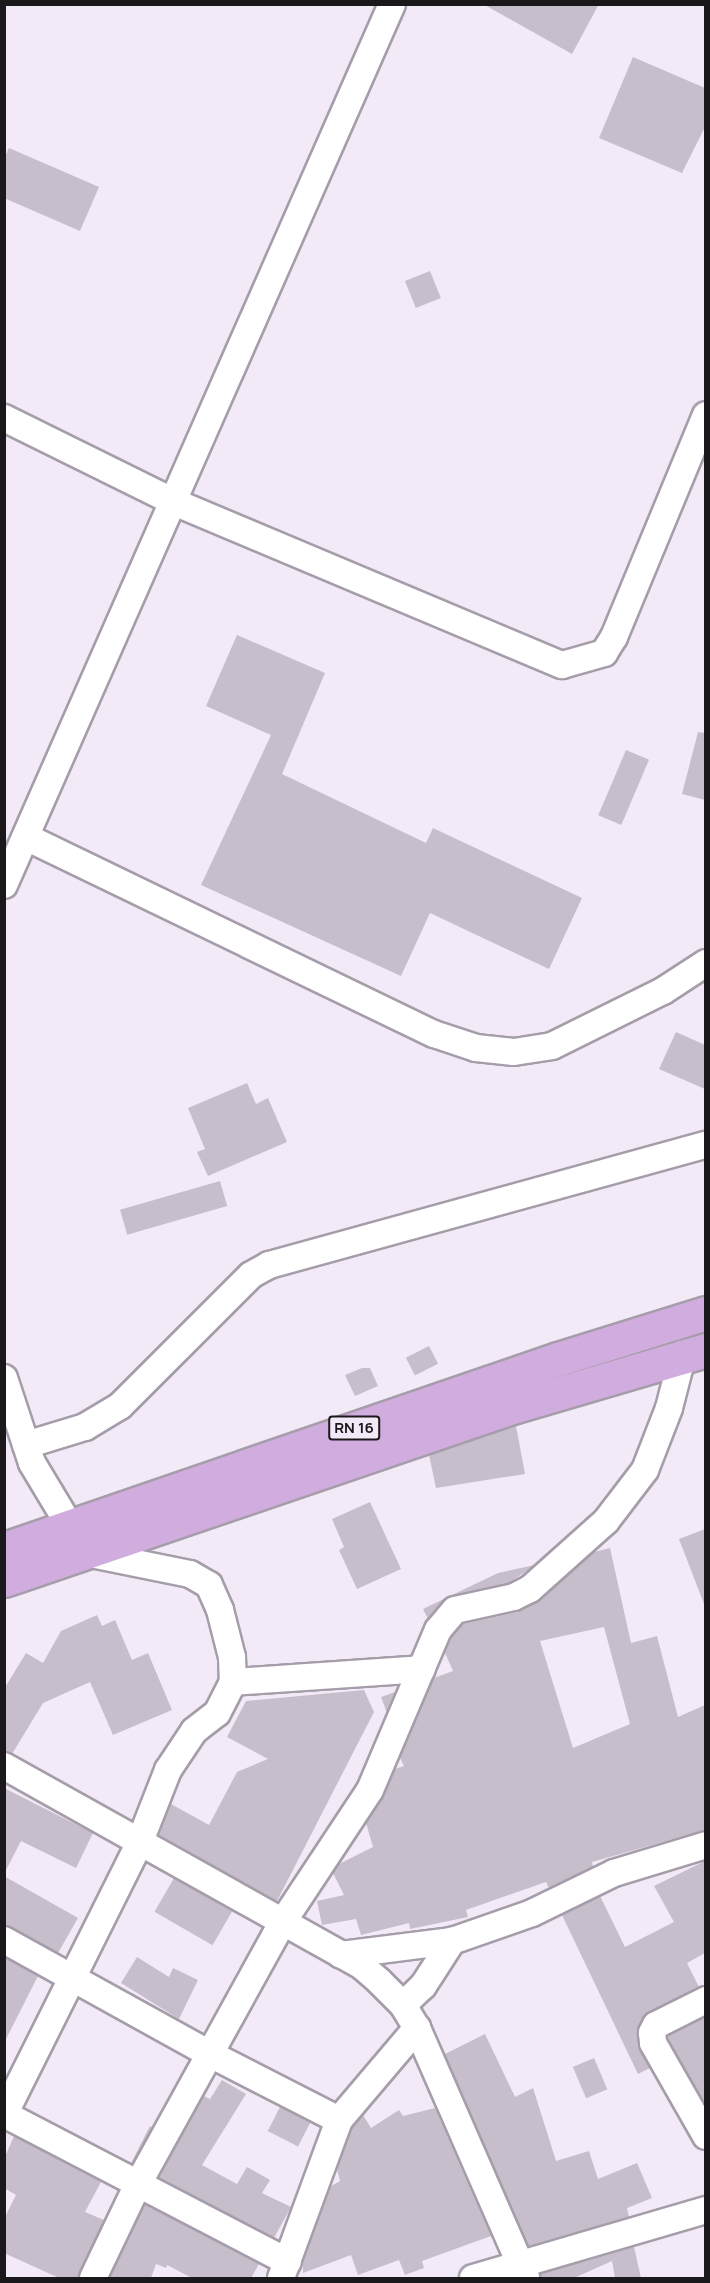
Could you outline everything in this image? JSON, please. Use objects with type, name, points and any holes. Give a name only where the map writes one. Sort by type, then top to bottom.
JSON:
[{"type":"main road","name":"RN 16","points":[[4,1580],[79,1539],[558,1359],[705,1313]]},
{"type":"main road","name":"RN 16","points":[[4,1549],[79,1539],[694,1352]]},
{"type":"street","points":[[4,885],[392,4]]},
{"type":"street","points":[[4,418],[174,502],[425,610],[562,665],[604,653],[615,637],[702,430]]},
{"type":"street","points":[[26,837],[434,1034],[476,1048],[514,1052],[552,1046],[653,997],[705,963]]},
{"type":"street","points":[[26,1445],[85,1427],[120,1406],[251,1275],[269,1265],[705,1145]]},
{"type":"street","points":[[93,2278],[138,2184],[282,1923],[370,1790],[438,1630],[455,1610],[514,1597],[530,1589],[606,1521],[627,1497],[645,1470],[694,1352]]},
{"type":"street","points":[[4,1378],[32,1463],[79,1539],[190,1574],[209,1585],[220,1610],[232,1657],[233,1682],[217,1713],[194,1731],[179,1750],[139,1844],[5,2114],[138,2184],[285,2270],[339,2120],[417,2028]]},
{"type":"street","points":[[233,1682],[422,1669]]},
{"type":"street","points":[[4,1766],[139,1844],[363,1967],[403,2005],[417,2028],[522,2271]]},
{"type":"street","points":[[341,1955],[452,1941],[532,1913],[614,1873],[705,1845]]},
{"type":"street","points":[[4,1940],[210,2054],[339,2120]]},
{"type":"street","points":[[403,2005],[423,1986],[452,1941]]},
{"type":"street","points":[[705,2000],[656,2025],[652,2033],[653,2043],[705,2136]]},
{"type":"street","points":[[473,2278],[522,2271],[705,2210]]},
{"type":"building","points":[[483,4],[599,4],[572,54]]},
{"type":"building","points":[[633,57],[705,88],[705,127],[682,173],[599,138]]},
{"type":"building","points":[[9,148],[99,187],[80,231],[4,198],[4,159]]},
{"type":"building","points":[[430,271],[441,298],[416,308],[405,281]]},
{"type":"building","points":[[237,635],[325,673],[282,774],[426,843],[433,828],[582,898],[549,969],[430,913],[401,976],[201,885],[271,735],[206,706]]},
{"type":"building","points":[[698,732],[705,733],[705,800],[682,794]]},
{"type":"building","points":[[626,750],[649,760],[621,825],[598,815]]},
{"type":"building","points":[[676,1032],[705,1045],[705,1089],[659,1069]]},
{"type":"building","points":[[247,1083],[256,1104],[268,1098],[287,1142],[208,1176],[197,1152],[205,1149],[188,1108]]},
{"type":"building","points":[[220,1181],[227,1206],[127,1235],[120,1210]]},
{"type":"building","points":[[429,1346],[438,1364],[415,1376],[406,1358]]},
{"type":"building","points":[[362,1368],[370,1368],[378,1386],[355,1396],[345,1375]]},
{"type":"building","points":[[516,1426],[525,1474],[436,1488],[429,1455]]},
{"type":"building","points":[[370,1502],[401,1569],[357,1589],[339,1550],[344,1547],[332,1519]]},
{"type":"building","points":[[705,1529],[705,1604],[704,1604],[679,1539]]},
{"type":"building","points":[[610,1548],[631,1643],[657,1636],[678,1717],[705,1705],[705,1830],[592,1862],[593,1867],[549,1888],[546,1882],[466,1910],[468,1917],[410,1929],[409,1923],[361,1935],[356,1919],[322,1925],[317,1901],[344,1895],[333,1873],[339,1864],[373,1847],[366,1823],[395,1769],[404,1766],[400,1758],[434,1678],[453,1671],[445,1653],[451,1638],[463,1624],[518,1612],[537,1602],[594,1552]],"holes":[[[604,1627],[630,1724],[573,1748],[540,1641]]]},
{"type":"building","points":[[535,1565],[509,1583],[451,1596],[428,1619],[423,1609],[498,1573]]},
{"type":"building","points":[[97,1615],[102,1626],[115,1620],[132,1660],[148,1653],[172,1710],[113,1735],[90,1682],[43,1703],[12,1754],[4,1751],[4,1689],[26,1653],[43,1663],[61,1631]]},
{"type":"building","points":[[364,1690],[374,1712],[277,1901],[159,1835],[171,1804],[209,1825],[237,1772],[268,1759],[227,1737],[246,1701]]},
{"type":"building","points":[[395,1692],[387,1713],[381,1697]]},
{"type":"building","points":[[4,1788],[93,1833],[76,1868],[21,1841],[4,1874]]},
{"type":"building","points":[[705,1861],[705,1953],[687,1963],[699,1987],[643,2018],[638,2044],[650,2068],[638,2074],[562,1915],[600,1896],[625,1947],[674,1922],[654,1886]]},
{"type":"building","points":[[4,1876],[78,1918],[58,1953],[4,1925]]},
{"type":"building","points":[[174,1878],[232,1912],[213,1945],[154,1912]]},
{"type":"building","points":[[4,1957],[38,1976],[4,2043]]},
{"type":"building","points":[[137,1957],[169,1977],[173,1968],[198,1980],[179,2019],[121,1983]]},
{"type":"building","points":[[705,2017],[705,2105],[667,2036]]},
{"type":"building","points":[[485,2034],[515,2097],[533,2088],[556,2161],[589,2151],[598,2179],[637,2163],[652,2198],[627,2208],[629,2217],[528,2246],[445,2054]]},
{"type":"building","points":[[594,2058],[607,2089],[586,2098],[573,2067]]},
{"type":"building","points":[[222,2080],[246,2094],[202,2165],[237,2184],[247,2167],[270,2180],[262,2193],[291,2207],[274,2238],[159,2178],[204,2096],[210,2099]]},
{"type":"building","points":[[280,2107],[310,2122],[298,2146],[268,2131]]},
{"type":"building","points":[[435,2108],[491,2236],[422,2261],[424,2268],[405,2275],[399,2260],[358,2275],[351,2255],[303,2273],[303,2262],[331,2186],[340,2181],[337,2169],[352,2128],[363,2115],[371,2128],[399,2110],[403,2116]]},
{"type":"building","points":[[150,2126],[152,2127],[133,2164],[131,2163]]},
{"type":"building","points":[[14,2136],[101,2182],[85,2212],[104,2220],[78,2278],[59,2278],[4,2253],[4,2219],[16,2195],[4,2188],[4,2159]]},
{"type":"building","points":[[145,2204],[259,2264],[251,2278],[192,2278],[167,2265],[166,2268],[156,2264],[151,2278],[109,2278]]},
{"type":"building","points":[[634,2247],[641,2278],[615,2278],[612,2261],[574,2278],[541,2278],[540,2274]]}]
